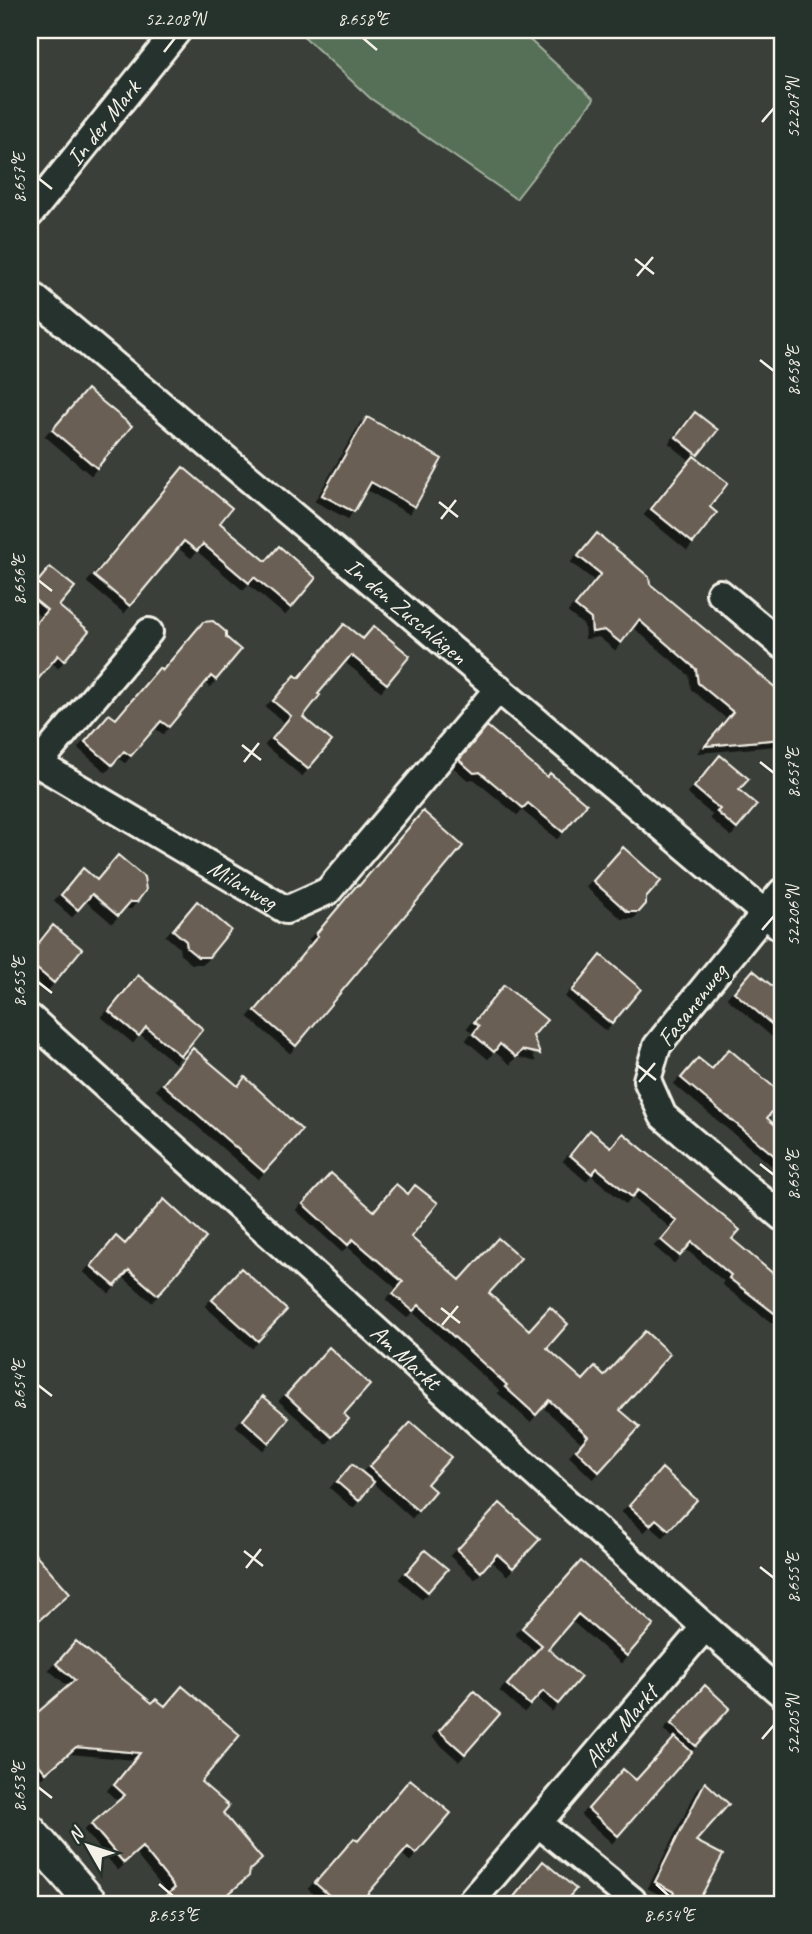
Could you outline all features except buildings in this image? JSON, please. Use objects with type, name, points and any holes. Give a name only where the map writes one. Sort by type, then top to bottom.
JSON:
[{"type":"street","name":"In der Mark","points":[[30,214],[178,30]]},
{"type":"street","name":"In den Zuschlägen","points":[[30,294],[774,921]]},
{"type":"street","points":[[720,593],[782,645]]},
{"type":"street","name":"Milanweg","points":[[149,632],[34,762],[286,910],[328,891],[499,688]]},
{"type":"street","name":"Fasanenweg","points":[[782,892],[774,921],[657,1046],[647,1080],[663,1116],[782,1217]]},
{"type":"street","name":"Am Markt","points":[[30,1018],[705,1627],[782,1693]]},
{"type":"street","name":"Alter Markt","points":[[470,1904],[705,1627]]},
{"type":"street","points":[[539,1824],[632,1900]]},
{"type":"street","points":[[30,1831],[92,1904]]},
{"type":"green space","points":[[297,30],[519,30],[594,99],[516,199],[370,98]]}]
